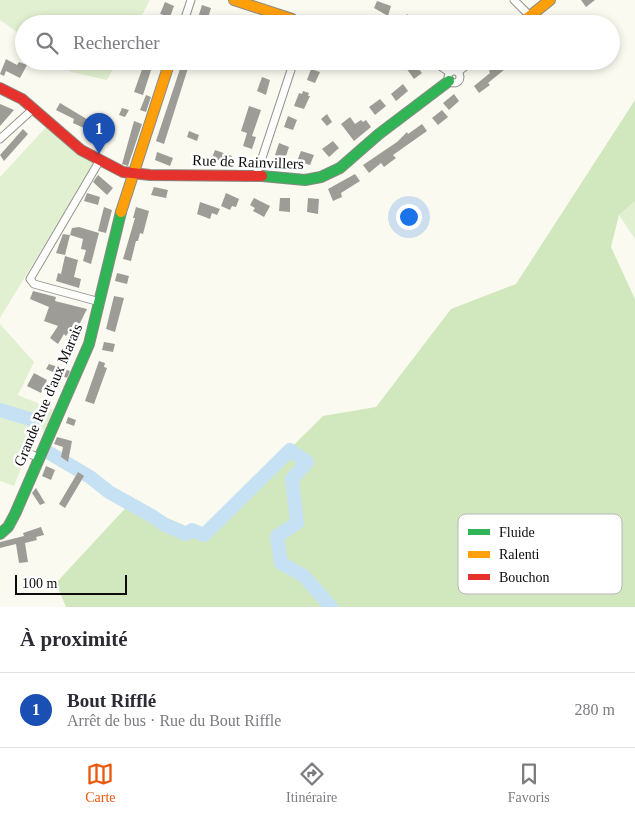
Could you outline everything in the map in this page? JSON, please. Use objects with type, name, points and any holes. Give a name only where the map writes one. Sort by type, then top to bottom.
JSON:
[{"type":"street","points":[[186,15],[191,0]]},
{"type":"street","points":[[234,0],[276,15]]},
{"type":"street","points":[[514,0],[529,15]]},
{"type":"street","points":[[531,15],[550,0]]},
{"type":"street","name":"Grande Rue d'aux Marais","points":[[0,534],[13,519],[89,344],[133,174],[167,70]]},
{"type":"street","points":[[256,176],[291,70]]},
{"type":"street","points":[[442,70],[449,77],[458,81],[460,78],[458,72]]},
{"type":"street","points":[[449,77],[453,70],[458,72]]},
{"type":"street","name":"Rue de Rainvillers","points":[[0,88],[18,97],[34,109],[81,150],[119,171],[133,174],[256,176],[304,180],[327,175],[346,164],[374,138],[449,77]]},
{"type":"street","points":[[0,139],[34,109]]},
{"type":"street","points":[[100,160],[30,279],[34,284],[100,302]]},
{"type":"street","points":[[26,452],[39,458]]},
{"type":"green space","points":[[0,0],[150,0],[142,15],[15,15],[15,31],[0,20]]},
{"type":"green space","points":[[68,70],[112,70],[107,80]]},
{"type":"green space","points":[[635,100],[635,201],[619,215],[611,247],[635,299],[635,607],[66,607],[56,583],[131,502],[204,534],[323,416],[376,407],[451,309],[516,284]]},
{"type":"green space","points":[[47,126],[95,162],[0,318],[0,177]]},
{"type":"green space","points":[[635,201],[635,239],[619,215]]},
{"type":"green space","points":[[0,324],[34,362],[18,395],[54,410],[45,431],[37,428],[14,486],[0,481]]},
{"type":"building","points":[[581,0],[595,0],[586,7]]},
{"type":"building","points":[[377,1],[391,6],[388,15],[374,8]]},
{"type":"building","points":[[165,2],[174,6],[171,15],[160,14]]},
{"type":"building","points":[[202,5],[211,8],[209,15],[199,15]]},
{"type":"building","points":[[6,59],[15,64],[15,70],[24,70],[20,78],[6,71],[4,76],[0,74]]},
{"type":"building","points":[[142,70],[151,70],[143,95],[134,92]]},
{"type":"building","points":[[180,70],[187,70],[164,144],[156,141]]},
{"type":"building","points":[[311,70],[320,72],[315,83],[307,80]]},
{"type":"building","points":[[407,70],[420,70],[422,73],[414,79]]},
{"type":"building","points":[[504,70],[488,83],[490,85],[479,93],[474,86],[490,73],[489,71]]},
{"type":"building","points":[[262,77],[270,80],[266,95],[257,91]]},
{"type":"building","points":[[403,84],[408,91],[396,101],[391,94]]},
{"type":"building","points":[[303,91],[309,93],[308,96],[310,96],[304,109],[294,106],[299,93],[302,94]]},
{"type":"building","points":[[454,94],[459,101],[449,110],[443,103]]},
{"type":"building","points":[[146,95],[151,97],[146,112],[140,110]]},
{"type":"building","points":[[380,99],[386,106],[375,115],[369,107]]},
{"type":"building","points":[[60,103],[90,121],[86,129],[73,123],[74,119],[56,110]]},
{"type":"building","points":[[0,104],[14,110],[0,126]]},
{"type":"building","points":[[249,106],[261,110],[252,136],[256,137],[252,149],[243,146],[247,133],[241,131]]},
{"type":"building","points":[[122,108],[129,110],[125,117],[119,115]]},
{"type":"building","points":[[442,110],[448,117],[438,125],[432,118]]},
{"type":"building","points":[[327,114],[332,122],[327,126],[321,119]]},
{"type":"building","points":[[288,116],[297,120],[293,130],[284,127]]},
{"type":"building","points":[[350,117],[355,124],[361,120],[363,122],[366,120],[371,127],[354,141],[341,124]]},
{"type":"building","points":[[134,121],[142,124],[128,166],[122,164]]},
{"type":"building","points":[[422,124],[427,131],[393,155],[396,158],[384,167],[381,163],[369,173],[363,165],[397,142],[407,132],[408,134]]},
{"type":"building","points":[[23,129],[28,134],[4,161],[0,155]]},
{"type":"building","points":[[189,131],[199,135],[197,141],[187,137]]},
{"type":"building","points":[[93,133],[105,138],[101,147],[89,141]]},
{"type":"building","points":[[333,141],[339,148],[329,157],[322,149]]},
{"type":"building","points":[[279,143],[289,147],[285,159],[275,155]]},
{"type":"building","points":[[215,150],[232,156],[229,164],[212,158]]},
{"type":"building","points":[[301,151],[314,155],[310,165],[297,161]]},
{"type":"building","points":[[157,152],[173,158],[170,166],[155,160]]},
{"type":"building","points":[[355,174],[360,181],[341,193],[342,197],[333,201],[328,189]]},
{"type":"building","points":[[98,175],[113,188],[107,195],[93,182]]},
{"type":"building","points":[[154,187],[168,190],[166,198],[151,195]]},
{"type":"building","points":[[87,193],[100,197],[98,205],[84,201]]},
{"type":"building","points":[[226,193],[239,199],[236,207],[232,206],[230,210],[221,206]]},
{"type":"building","points":[[254,198],[270,206],[264,217],[253,211],[255,208],[250,205]]},
{"type":"building","points":[[280,198],[290,198],[290,212],[279,211]]},
{"type":"building","points":[[308,198],[319,199],[318,214],[307,212]]},
{"type":"building","points":[[200,202],[220,209],[217,215],[212,213],[210,219],[197,214]]},
{"type":"building","points":[[104,207],[112,210],[106,233],[98,231]]},
{"type":"building","points":[[136,207],[149,211],[143,234],[140,233],[138,241],[136,241],[131,261],[123,259],[135,218],[133,218]]},
{"type":"building","points":[[79,227],[99,233],[91,264],[83,261],[86,250],[81,249],[83,239],[70,235],[72,228]]},
{"type":"building","points":[[63,234],[70,235],[65,255],[56,253]]},
{"type":"building","points":[[65,256],[78,260],[74,277],[81,279],[79,288],[56,281],[58,273],[61,274]]},
{"type":"building","points":[[117,273],[129,276],[127,284],[115,281]]},
{"type":"building","points":[[33,291],[56,297],[55,301],[87,309],[79,325],[74,324],[66,336],[64,334],[58,344],[50,338],[58,326],[44,321],[49,307],[30,299]]},
{"type":"building","points":[[114,296],[124,298],[115,332],[106,329]]},
{"type":"building","points":[[104,342],[115,344],[113,352],[102,350]]},
{"type":"building","points":[[99,361],[105,363],[104,367],[107,368],[94,404],[85,401]]},
{"type":"building","points":[[49,364],[70,371],[67,378],[46,369]]},
{"type":"building","points":[[34,373],[47,380],[41,393],[27,386]]},
{"type":"building","points":[[68,417],[76,420],[74,426],[66,423]]},
{"type":"building","points":[[57,437],[72,441],[68,462],[61,457],[63,447],[54,444]]},
{"type":"building","points":[[46,466],[55,470],[51,480],[42,476]]},
{"type":"building","points":[[78,472],[84,476],[65,508],[59,504]]},
{"type":"building","points":[[36,488],[45,503],[40,505],[32,493]]},
{"type":"building","points":[[41,527],[44,535],[36,537],[37,540],[25,543],[28,562],[19,563],[16,544],[0,548],[0,542],[24,536],[23,533]]},
{"type":"waterway","points":[[0,410],[36,421]]},
{"type":"waterway","points":[[46,451],[90,477],[109,492],[165,525],[186,534],[192,530],[204,535],[290,450],[307,462],[292,479],[297,523],[277,536],[281,563],[304,576],[331,607]]},
{"type":"traffic: fast","points":[[262,176],[305,180],[321,177],[340,168],[379,134],[449,81]]},
{"type":"traffic: fast","points":[[0,534],[8,527],[15,514],[89,344],[121,212]]},
{"type":"traffic: slow","points":[[234,0],[280,15]]},
{"type":"traffic: slow","points":[[531,15],[550,0]]},
{"type":"traffic: slow","points":[[121,212],[167,70]]},
{"type":"traffic: jam","points":[[0,88],[22,99],[81,150],[123,172],[150,175],[262,176]]},
{"type":"place","name":"Bout Rifflé","points":[[99,154]]}]
